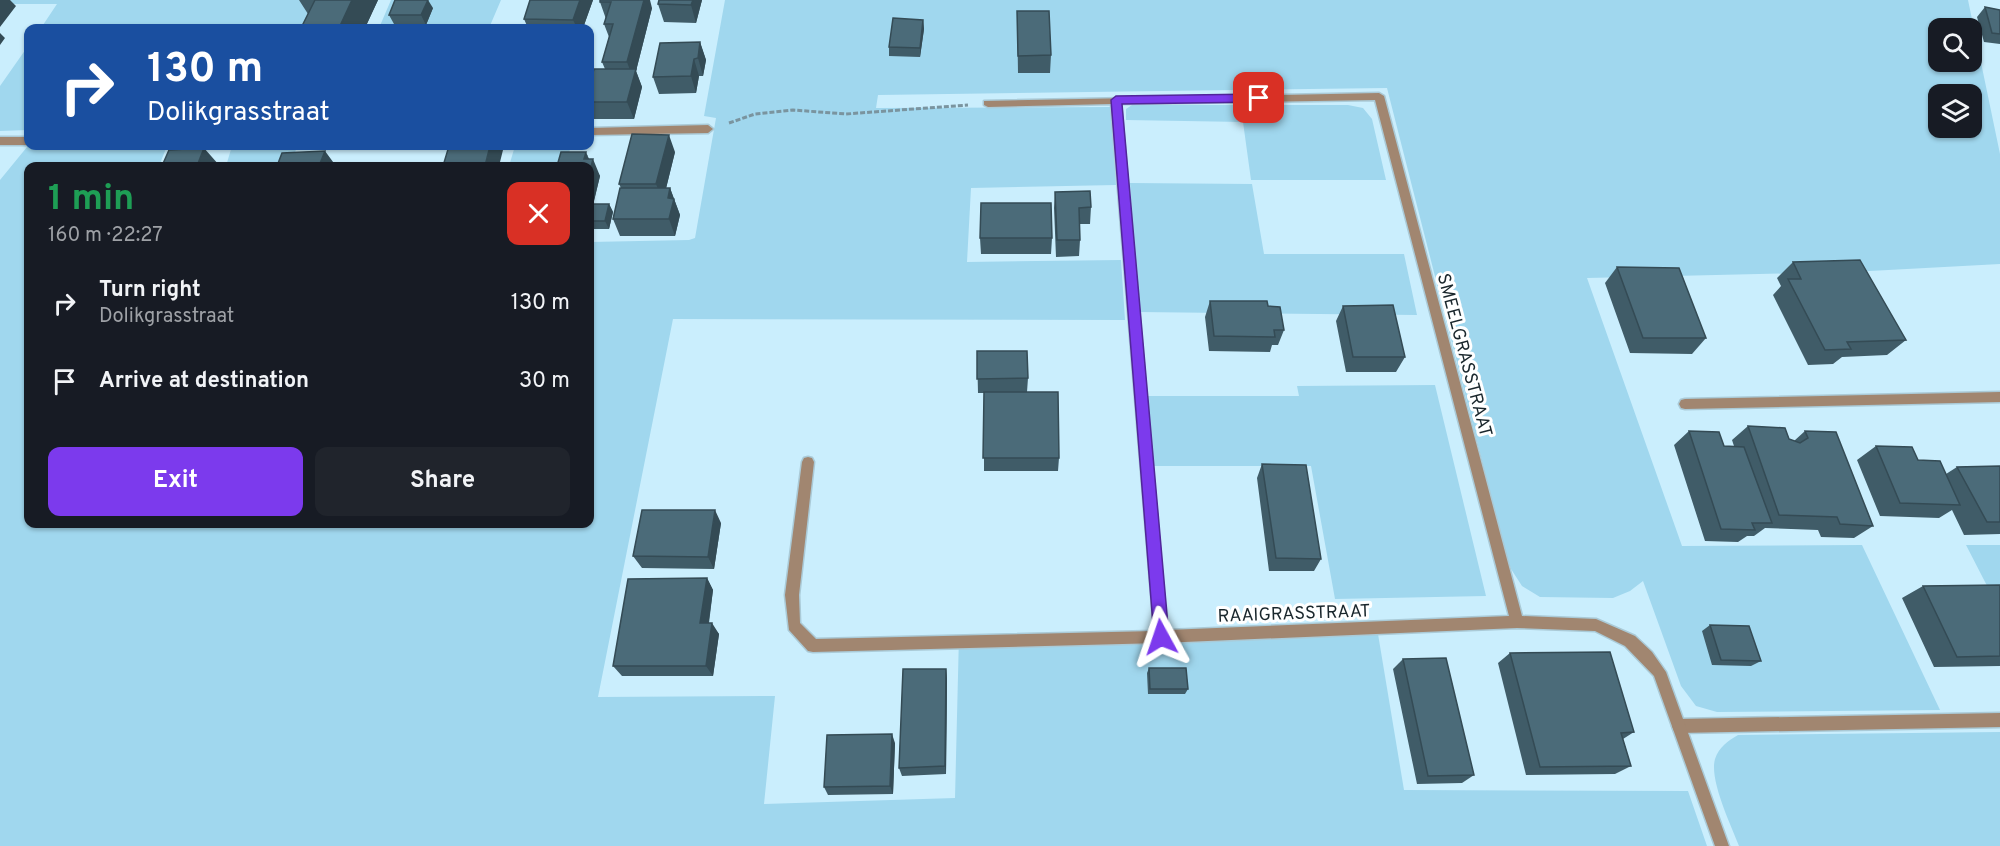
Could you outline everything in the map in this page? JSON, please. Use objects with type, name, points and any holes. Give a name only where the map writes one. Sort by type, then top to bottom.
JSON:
[{"type":"street","name":"SMEELGRASSTRAAT","points":[[1116,100],[1379,96],[1517,622]]},
{"type":"street","points":[[988,103],[1116,100],[1161,637]]},
{"type":"street","points":[[594,132],[708,129]]},
{"type":"street","points":[[0,141],[24,141]]},
{"type":"street","points":[[1686,404],[2000,398]]},
{"type":"street","name":"RAAIGRASSTRAAT","points":[[808,462],[792,595],[794,626],[813,646],[1161,637],[1517,622],[1596,625],[1630,641],[1659,672],[1722,846]]},
{"type":"street","points":[[1679,726],[2000,720]]},
{"type":"path","points":[[708,129],[755,114],[793,110],[846,114],[988,103]]},
{"type":"shaded area","points":[[0,0],[316,0],[303,24],[44,24],[57,4],[0,4]]},
{"type":"shaded area","points":[[391,0],[501,0],[491,24],[381,24]]},
{"type":"shaded area","points":[[725,0],[1968,0],[1972,18],[1928,18],[1928,72],[1982,72],[1982,67],[2000,154],[2000,264],[1851,272],[1587,278],[1682,546],[1862,545],[1940,710],[1717,712],[1696,706],[1681,686],[1643,581],[1630,591],[1613,598],[1540,597],[1522,586],[1511,569],[1505,551],[1387,88],[878,95],[876,108],[1111,107],[1116,185],[971,188],[967,262],[1121,260],[1125,320],[673,319],[598,697],[775,696],[764,804],[955,798],[959,635],[1377,628],[1404,790],[1688,791],[1707,846],[0,846],[0,180],[25,150],[165,150],[161,162],[24,162],[24,528],[594,528],[594,242],[695,238],[716,118],[704,116]]},
{"type":"shaded area","points":[[24,52],[24,130],[0,131],[0,86]]},
{"type":"shaded area","points":[[1132,105],[1348,105],[1363,108],[1372,119],[1386,180],[1251,180],[1243,122],[1126,120],[1126,109]]},
{"type":"shaded area","points":[[231,150],[296,150],[292,162],[227,162]]},
{"type":"shaded area","points":[[514,150],[570,150],[566,162],[510,162]]},
{"type":"shaded area","points":[[1130,183],[1252,184],[1264,254],[1404,254],[1417,315],[1138,312]]},
{"type":"shaded area","points":[[1435,385],[1486,596],[1335,599],[1311,466],[1150,466],[1145,396],[1299,396],[1297,386]]},
{"type":"shaded area","points":[[1966,545],[2000,545],[2000,611]]},
{"type":"shaded area","points":[[2000,732],[2000,846],[1739,846],[1715,778],[1715,759],[1719,751],[1738,735]]},
{"type":"building","points":[[315,0],[352,0],[341,24],[303,24]]},
{"type":"building","points":[[395,0],[428,0],[421,15],[389,15]]},
{"type":"building","points":[[530,0],[580,0],[573,20],[524,19]]},
{"type":"building","points":[[600,0],[644,0],[627,62],[602,62],[613,24],[604,24],[611,2],[600,2]]},
{"type":"building","points":[[659,0],[693,0],[691,5],[658,4]]},
{"type":"building","points":[[1985,7],[2000,10],[2000,34],[1992,33]]},
{"type":"building","points":[[1017,11],[1049,11],[1051,55],[1018,56]]},
{"type":"building","points":[[893,18],[923,20],[920,48],[889,47]]},
{"type":"building","points":[[700,42],[698,58],[694,59],[691,76],[653,77],[660,43]]},
{"type":"building","points":[[594,69],[636,69],[627,102],[594,102]]},
{"type":"building","points":[[632,134],[669,135],[656,184],[619,184]]},
{"type":"building","points":[[169,150],[203,150],[199,162],[164,162]]},
{"type":"building","points":[[448,150],[489,150],[486,162],[444,162]]},
{"type":"building","points":[[325,151],[321,162],[279,162],[282,153]]},
{"type":"building","points":[[561,152],[586,152],[584,159],[593,159],[592,162],[558,162]]},
{"type":"building","points":[[620,188],[670,188],[668,198],[674,199],[669,219],[613,219]]},
{"type":"building","points":[[1090,191],[1091,207],[1079,208],[1080,240],[1057,240],[1055,192]]},
{"type":"building","points":[[981,203],[1051,203],[1052,238],[980,238]]},
{"type":"building","points":[[594,204],[609,204],[605,221],[594,221]]},
{"type":"building","points":[[1860,260],[1906,340],[1847,342],[1851,349],[1825,350],[1788,279],[1801,279],[1793,262]]},
{"type":"building","points":[[1617,267],[1679,268],[1706,338],[1643,338]]},
{"type":"building","points":[[1210,301],[1267,301],[1268,306],[1280,307],[1284,330],[1274,330],[1275,337],[1214,336]]},
{"type":"building","points":[[1393,305],[1405,357],[1353,357],[1343,306]]},
{"type":"building","points":[[977,351],[1027,351],[1028,378],[977,379]]},
{"type":"building","points":[[984,392],[1058,392],[1059,458],[983,458]]},
{"type":"building","points":[[1748,426],[1785,428],[1789,439],[1800,443],[1808,438],[1805,431],[1836,432],[1873,526],[1840,524],[1837,517],[1779,515]]},
{"type":"building","points":[[1689,431],[1719,432],[1724,446],[1744,447],[1772,523],[1752,523],[1755,530],[1721,529]]},
{"type":"building","points":[[1876,446],[1912,447],[1918,460],[1940,461],[1960,505],[1900,503]]},
{"type":"building","points":[[1262,464],[1306,465],[1321,559],[1276,558]]},
{"type":"building","points":[[2000,466],[2000,522],[1987,522],[1957,467]]},
{"type":"building","points":[[642,510],[715,510],[708,557],[633,556]]},
{"type":"building","points":[[707,578],[700,623],[712,623],[706,666],[613,666],[628,579]]},
{"type":"building","points":[[2000,585],[2000,656],[1957,657],[1923,586]]},
{"type":"building","points":[[1710,625],[1749,626],[1761,661],[1721,660]]},
{"type":"building","points":[[1610,652],[1634,732],[1621,733],[1631,766],[1540,767],[1510,653]]},
{"type":"building","points":[[1446,658],[1474,775],[1428,776],[1403,659]]},
{"type":"building","points":[[1149,668],[1186,668],[1188,689],[1150,689]]},
{"type":"building","points":[[903,669],[946,669],[945,766],[899,768]]},
{"type":"building","points":[[892,734],[890,786],[824,787],[827,735]]},
{"type":"route","points":[[1161,637],[1116,100],[1259,98]]}]
